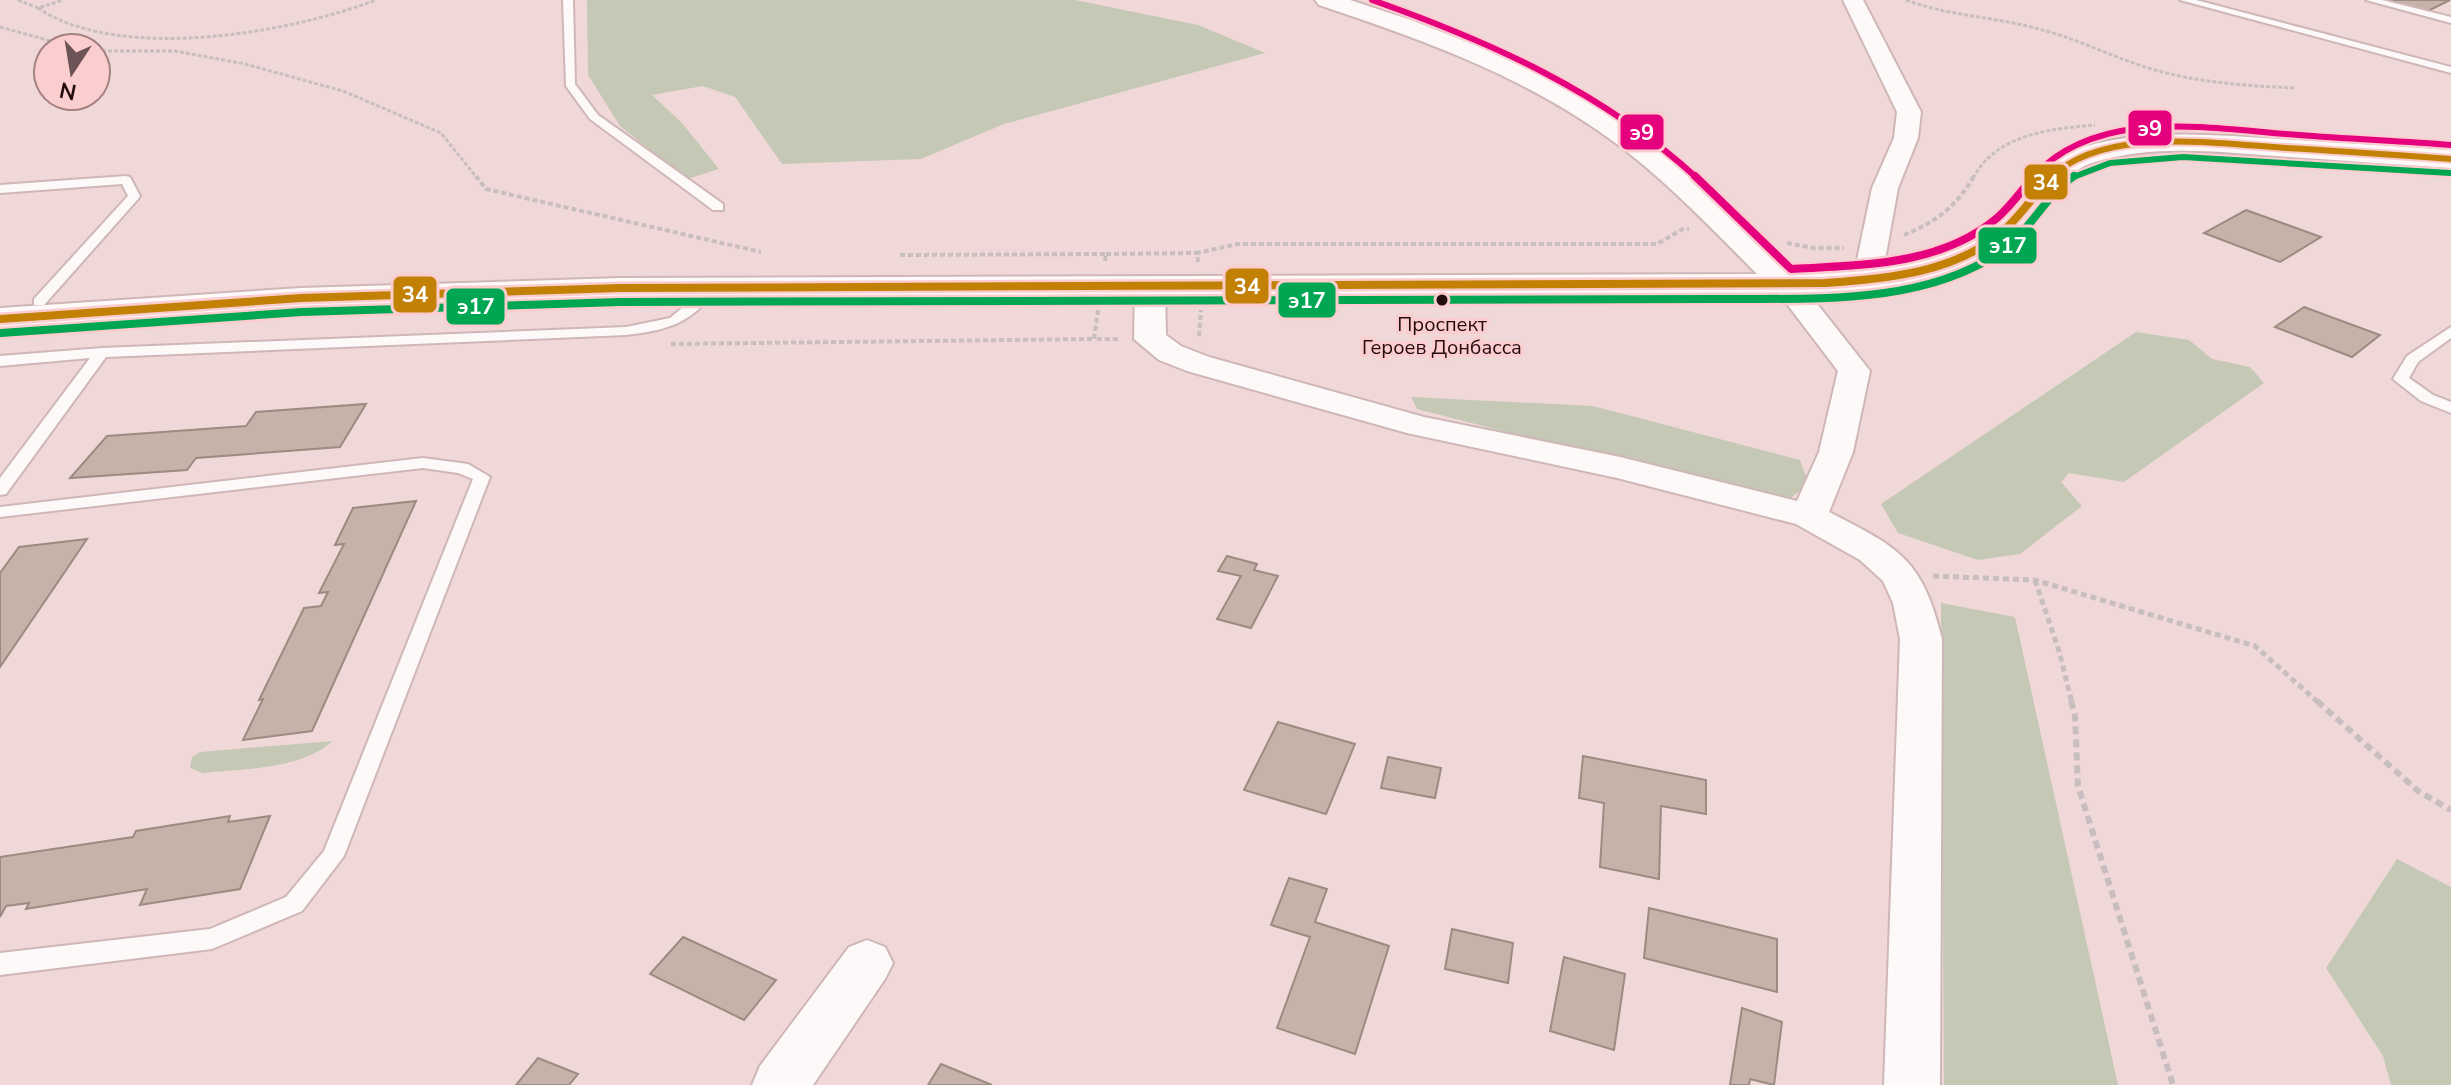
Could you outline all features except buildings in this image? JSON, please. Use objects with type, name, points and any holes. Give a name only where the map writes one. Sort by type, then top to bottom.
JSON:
[{"type":"street","points":[[1327,0],[1462,49],[1523,76],[1591,114],[1654,159],[1778,275],[1854,371],[1836,452],[1809,516]]},
{"type":"street","points":[[1853,0],[1909,112],[1906,138],[1885,188],[1871,260]]},
{"type":"street","points":[[0,319],[301,298],[712,287],[1150,286],[1778,275],[1871,260],[1946,240],[1972,225],[1993,205],[2016,170],[2030,158],[2052,147],[2080,140],[2114,134],[2189,132],[2451,147]]},
{"type":"street","points":[[0,305],[409,276],[707,270],[1881,276],[1920,270],[1960,257],[1992,241],[2014,222],[2044,180],[2060,167],[2109,150],[2188,144],[2451,159]]},
{"type":"street","points":[[1150,286],[1150,339],[1170,353],[1198,364],[1419,426],[1620,468],[1809,516],[1874,551],[1900,575],[1913,603],[1921,639],[1912,1085]]},
{"type":"street","points":[[780,1085],[867,963]]},
{"type":"lane","points":[[568,0],[570,84],[580,100],[594,117],[718,207]]},
{"type":"lane","points":[[2185,0],[2451,70]]},
{"type":"lane","points":[[2371,0],[2451,20]]},
{"type":"lane","points":[[0,189],[126,180],[134,196],[39,302]]},
{"type":"lane","points":[[0,361],[102,353],[626,331],[668,326],[689,314],[712,287]]},
{"type":"lane","points":[[2451,331],[2412,359],[2401,379],[2427,398],[2451,408]]},
{"type":"lane","points":[[0,490],[102,353]]},
{"type":"lane","points":[[0,512],[423,463],[462,468],[482,477],[333,856],[294,904],[212,939],[0,964]]},
{"type":"path","points":[[18,0],[84,28],[123,36],[220,38],[273,33],[333,18],[376,0]]},
{"type":"path","points":[[38,8],[63,0]]},
{"type":"path","points":[[1906,0],[1934,9],[2038,29],[2143,67],[2235,84],[2296,88]]},
{"type":"path","points":[[0,27],[32,36]]},
{"type":"path","points":[[112,51],[175,51],[245,64],[343,91],[441,133],[486,189],[761,252]]},
{"type":"path","points":[[1106,254],[1197,253]]},
{"type":"path","points":[[1900,575],[2035,580],[2255,646],[2418,791],[2451,810]]},
{"type":"path","points":[[2035,580],[2059,651],[2075,716],[2078,786],[2173,1085]]},
{"type":"green space","points":[[587,0],[1075,0],[1198,25],[1265,53],[1004,124],[921,159],[782,164],[735,97],[703,86],[652,95],[682,123],[719,169],[687,179],[620,126],[588,75]]},
{"type":"green space","points":[[2136,332],[2189,340],[2212,359],[2250,367],[2264,383],[2124,482],[2069,473],[2061,482],[2082,506],[2020,554],[1978,560],[1898,533],[1881,504]]},
{"type":"green space","points":[[1411,397],[1593,406],[1800,460],[1809,484],[1784,503],[1417,409]]},
{"type":"green space","points":[[1941,603],[2015,617],[2118,1085],[1944,1085]]},
{"type":"green space","points":[[333,741],[305,758],[289,763],[203,773],[190,768],[192,757],[200,752]]},
{"type":"green space","points":[[2397,859],[2451,887],[2451,1085],[2391,1085],[2383,1056],[2326,968]]},
{"type":"transit line","name":"э9","points":[[1372,0],[1505,52],[1599,102],[1672,156],[1791,269],[1901,260],[1953,245],[1999,217],[2041,168],[2060,152],[2098,136],[2126,130],[2214,128],[2451,145]]},
{"type":"transit line","name":"34","points":[[0,319],[301,298],[620,288],[1825,283],[1898,275],[1965,256],[2006,229],[2045,183],[2067,164],[2081,157],[2130,145],[2206,143],[2451,159]]},
{"type":"transit line","name":"э17","points":[[1,333],[302,312],[620,302],[1829,297],[1906,288],[1942,280],[1975,267],[2015,239],[2062,184],[2087,170],[2110,163],[2158,157],[2207,157],[2450,173]]},
{"type":"place","name":"Проспект Героев Донбасса","points":[[1442,300]]}]
